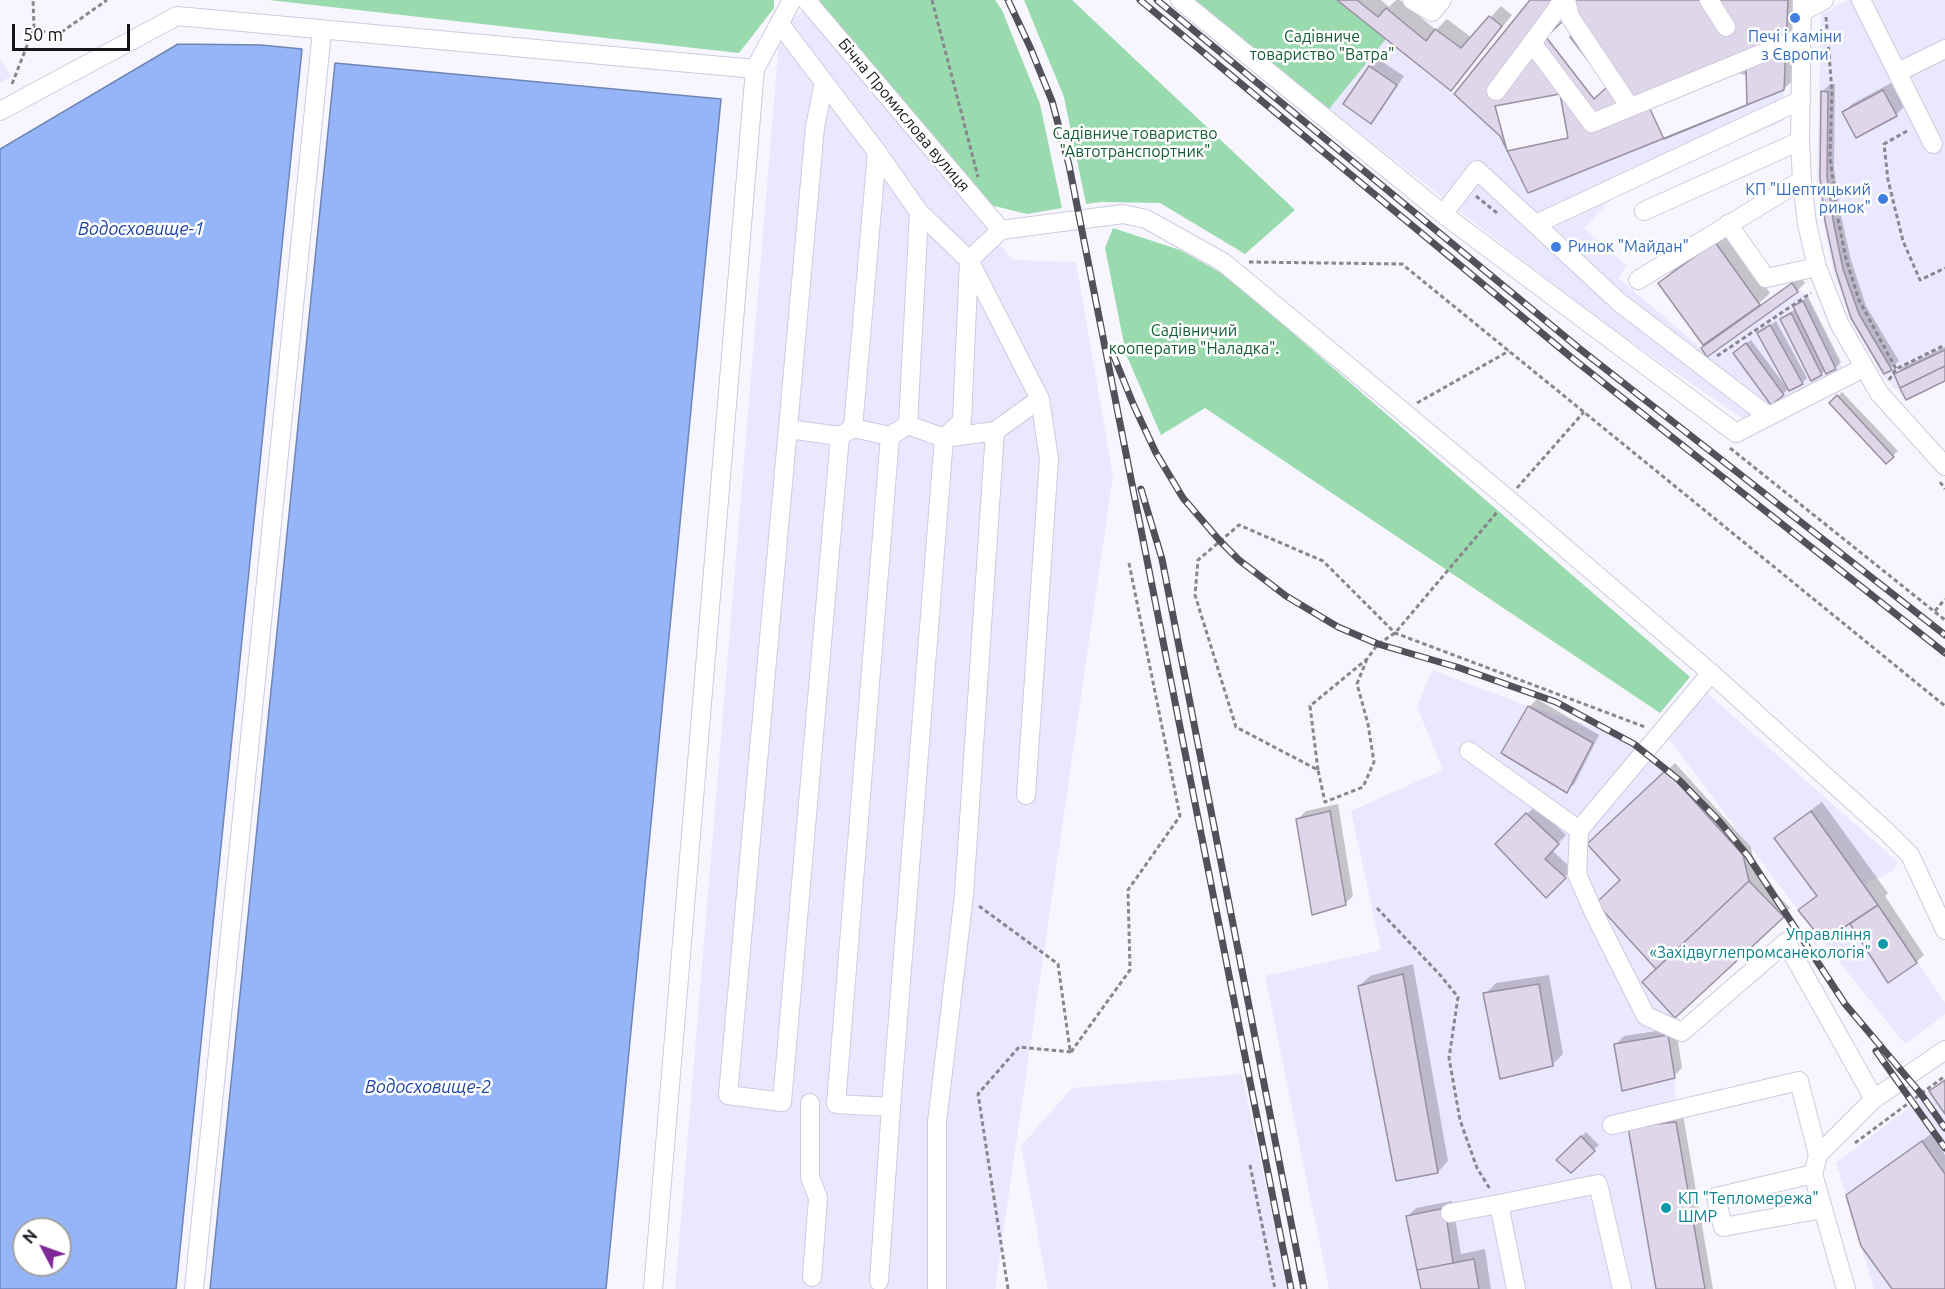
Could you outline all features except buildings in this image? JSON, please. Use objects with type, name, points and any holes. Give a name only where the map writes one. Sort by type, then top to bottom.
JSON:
[{"type":"street","points":[[653,1289],[755,69],[792,0]]},
{"type":"street","name":"Бічна Промислова вулиця","points":[[806,0],[1001,230]]},
{"type":"street","points":[[1180,0],[1443,214],[1736,432],[1863,368]]},
{"type":"street","points":[[1412,0],[1432,12],[1442,0]]},
{"type":"street","points":[[1496,91],[1565,0]]},
{"type":"street","points":[[1565,0],[1570,17],[1630,107]]},
{"type":"street","points":[[1708,0],[1726,27]]},
{"type":"street","points":[[1861,0],[1933,144]]},
{"type":"street","points":[[1825,6],[1802,6],[1800,141],[1802,180],[1807,224],[1817,267],[1839,322],[1879,393],[1945,466]]},
{"type":"street","points":[[2,109],[177,16],[755,69]]},
{"type":"street","points":[[780,24],[877,152],[918,212],[969,260],[1040,399],[1049,459],[1026,795]]},
{"type":"street","points":[[194,1289],[322,31]]},
{"type":"street","points":[[1532,43],[1592,123],[1802,37]]},
{"type":"street","points":[[1898,72],[1945,49]]},
{"type":"street","points":[[824,82],[815,127],[728,1095],[782,1102],[891,1107]]},
{"type":"street","points":[[1536,224],[1801,100]]},
{"type":"street","points":[[1644,211],[1800,141]]},
{"type":"street","points":[[782,1102],[847,432],[877,152]]},
{"type":"street","points":[[1443,214],[1476,170],[1619,302],[1768,416]]},
{"type":"street","points":[[1638,280],[1802,180]]},
{"type":"street","points":[[908,425],[918,212]]},
{"type":"street","points":[[879,1281],[944,438],[962,421],[969,260],[1001,230],[1123,214],[1146,219],[1223,262],[1711,673],[1886,831],[1910,855],[1945,930]]},
{"type":"street","points":[[1728,224],[1766,278],[1817,267]]},
{"type":"street","points":[[908,425],[944,438],[995,431],[1040,399]]},
{"type":"street","points":[[788,429],[890,436],[908,425]]},
{"type":"street","points":[[937,1289],[937,1122],[964,895],[995,431]]},
{"type":"street","points":[[836,1104],[890,436]]},
{"type":"street","points":[[1711,673],[1579,830],[1577,874],[1594,914],[1646,1016],[1682,1032],[1786,942],[1874,1100]]},
{"type":"street","points":[[1469,751],[1579,830]]},
{"type":"street","points":[[1818,1155],[1874,1100],[1945,1050]]},
{"type":"street","points":[[1611,1125],[1799,1081],[1818,1155],[1813,1174],[1846,1289]]},
{"type":"street","points":[[810,1103],[810,1177],[818,1198],[812,1277]]},
{"type":"street","points":[[1813,1174],[1716,1197],[1723,1227],[1822,1209]]},
{"type":"street","points":[[1450,1213],[1598,1184],[1622,1289]]},
{"type":"street","points":[[1499,1204],[1516,1289]]},
{"type":"path","points":[[2,109],[34,28],[33,0]]},
{"type":"path","points":[[34,28],[56,36],[107,0]]},
{"type":"path","points":[[932,0],[978,178]]},
{"type":"path","points":[[1825,6],[1832,91],[1830,157],[1845,259],[1859,300],[1896,369]]},
{"type":"path","points":[[1923,123],[1884,144],[1888,180],[1903,241],[1920,280],[1945,268]]},
{"type":"path","points":[[1223,262],[1402,264],[1945,706]]},
{"type":"path","points":[[1706,368],[1719,354],[1812,292]]},
{"type":"path","points":[[1887,384],[1896,369],[1945,345]]},
{"type":"path","points":[[1402,412],[1509,351]]},
{"type":"path","points":[[1367,659],[1357,684],[1368,724],[1374,762],[1363,787],[1325,802],[1318,770],[1310,706],[1367,659],[1378,644],[1395,633],[1584,412]]},
{"type":"path","points":[[1722,442],[1945,620]]},
{"type":"path","points":[[1318,770],[1236,727],[1195,595],[1198,560],[1239,525],[1323,561],[1395,633],[1660,733]]},
{"type":"path","points":[[1071,1052],[1130,970],[1128,890],[1180,816],[1129,563]]},
{"type":"path","points":[[1934,612],[1945,599]]},
{"type":"path","points":[[964,895],[1058,964],[1071,1052]]},
{"type":"path","points":[[1377,908],[1458,997],[1449,1058],[1460,1120],[1477,1168],[1499,1204]]},
{"type":"path","points":[[1008,1289],[978,1094],[1019,1047],[1071,1052]]},
{"type":"path","points":[[1856,1143],[1945,1076]]},
{"type":"path","points":[[1250,1165],[1275,1289]]},
{"type":"shaded area","name":"КП \"Шептицький ринок\"","points":[[1848,0],[1945,0],[1945,381],[1906,400],[1882,375],[1850,319],[1833,271],[1823,221],[1817,178],[1821,14]]},
{"type":"shaded area","points":[[806,9],[1013,260],[1076,262],[1113,476],[995,1289],[675,1289],[779,40],[788,21]]},
{"type":"shaded area","name":"Ринок \"Майдан\"","points":[[1386,39],[1451,91],[1500,136],[1529,193],[1784,90],[1784,121],[1619,191],[1584,228],[1627,266],[1618,278],[1701,348],[1792,283],[1806,295],[1842,368],[1745,420],[1603,323],[1329,109]]},
{"type":"shaded area","points":[[0,59],[11,76],[0,83]]},
{"type":"shaded area","name":"КП \"Тепломережа\" ШМР","points":[[1432,670],[1528,706],[1620,735],[1666,770],[1743,855],[1749,881],[1784,917],[1675,1018],[1668,1035],[1675,1078],[1676,1122],[1705,1289],[1329,1289],[1265,976],[1381,950],[1351,811],[1443,770],[1417,707]]},
{"type":"shaded area","points":[[1707,693],[1898,862],[1893,871],[1865,884],[1945,1003],[1945,1014],[1905,1044],[1798,910],[1668,738]]},
{"type":"shaded area","points":[[1242,1074],[1288,1289],[1048,1289],[1021,1146],[1072,1088]]},
{"type":"shaded area","points":[[1945,1080],[1945,1289],[1874,1289],[1836,1163]]},
{"type":"green space","points":[[269,0],[774,0],[774,8],[739,53]]},
{"type":"green space","name":"Садівниче товариство \"Автотранспортник\"","points":[[818,0],[995,0],[1002,10],[1040,104],[1062,208],[1027,214],[982,203]]},
{"type":"green space","name":"Садівниче товариство \"Автотранспортник\"","points":[[1024,0],[1072,0],[1295,210],[1245,254],[1160,203],[1086,204],[1064,97]]},
{"type":"green space","name":"Садівниче товариство \"Ватра\"","points":[[1194,0],[1337,0],[1386,39],[1329,109]]},
{"type":"green space","name":"Садівничий кооператив \"Наладка\".","points":[[1113,228],[1180,250],[1228,277],[1690,677],[1660,713],[1205,408],[1161,435],[1126,354],[1105,248]]},
{"type":"water","name":"Водосховище-1","points":[[178,44],[261,45],[302,49],[176,1289],[0,1289],[0,149]]},
{"type":"water","name":"Водосховище-2","points":[[335,63],[721,99],[606,1289],[210,1289]]},
{"type":"railway","points":[[1008,0],[1052,101],[1069,165],[1291,1289]]},
{"type":"railway","points":[[1140,0],[1572,358],[1945,653]]},
{"type":"railway","points":[[1157,0],[1580,349],[1945,635]]},
{"type":"railway","points":[[1112,352],[1156,453],[1183,498],[1239,560],[1286,596],[1338,627],[1378,644],[1460,668],[1556,702],[1634,744],[1679,780],[1719,821],[1748,856],[1845,1004],[1921,1094],[1945,1128]]},
{"type":"railway","points":[[1141,489],[1162,559],[1304,1289]]},
{"type":"railway","points":[[1876,1051],[1945,1148]]},
{"type":"place","name":"Печі і каміни з Європи","points":[[1795,18]]},
{"type":"place","name":"КП \"Шептицький ринок\"","points":[[1883,199]]},
{"type":"place","name":"Ринок \"Майдан\"","points":[[1556,247]]},
{"type":"place","name":"Управління «Західвуглепромсанекологія\"","points":[[1883,944]]},
{"type":"place","name":"КП \"Тепломережа\" ШМР","points":[[1666,1208]]}]
